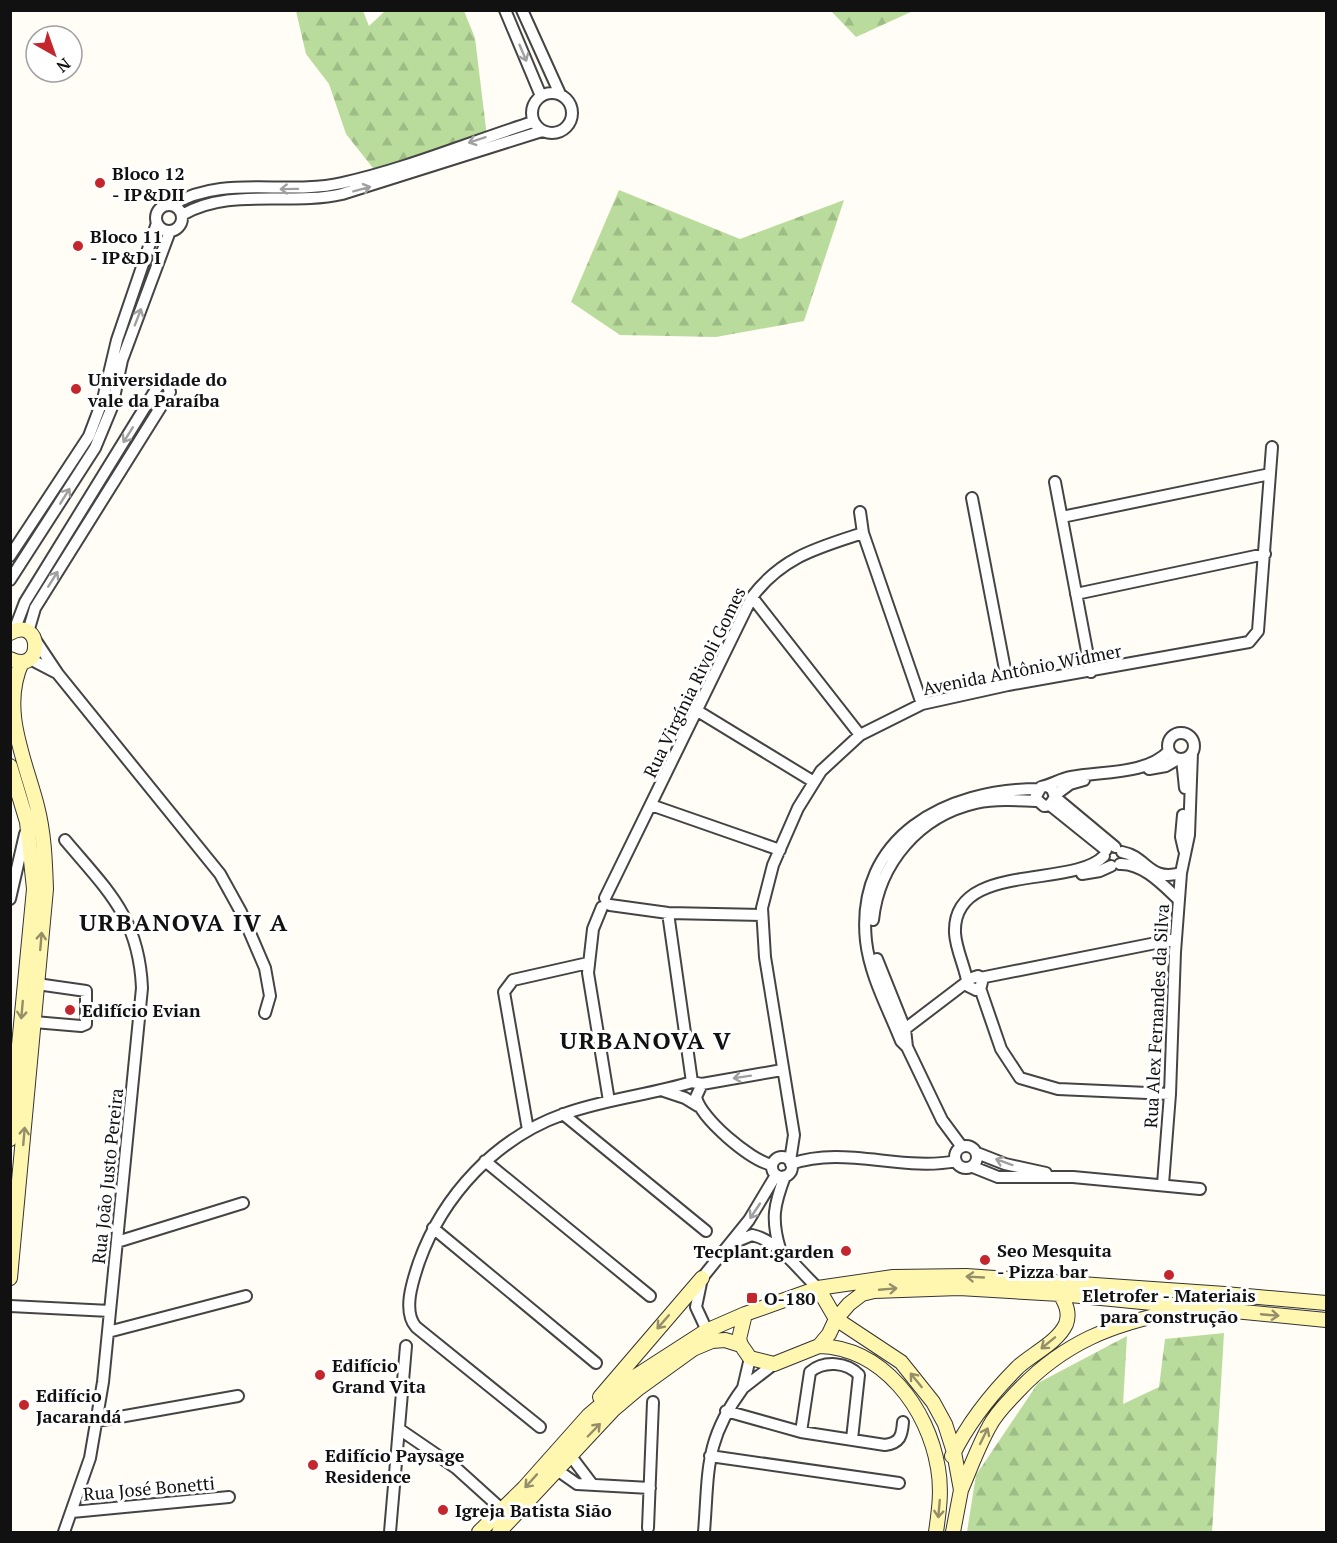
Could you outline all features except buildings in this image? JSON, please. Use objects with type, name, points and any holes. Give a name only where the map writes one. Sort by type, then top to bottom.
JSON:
[{"type":"street","points":[[505,10],[541,96]]},
{"type":"street","points":[[182,215],[197,206],[218,201],[309,200],[342,194],[542,132],[559,133],[572,120],[571,105],[560,94],[522,10]]},
{"type":"street","points":[[542,132],[533,122],[531,110],[541,96],[560,94]]},
{"type":"street","points":[[172,205],[207,189],[292,189],[342,183],[533,122]]},
{"type":"street","points":[[10,556],[89,436],[103,399],[117,340],[157,224],[157,211],[164,205],[179,208],[182,215],[180,226],[170,231],[162,230],[157,224]]},
{"type":"street","points":[[10,580],[95,448],[112,407],[122,360],[170,231]]},
{"type":"street","points":[[10,1139],[44,841],[37,806],[14,730],[11,705],[13,688],[21,660],[36,651],[32,637],[35,608],[170,393],[167,383],[163,381],[25,602],[12,632],[32,637],[58,674],[220,874],[265,968],[270,996],[265,1013]]},
{"type":"street","name":"Avenida Antônio Widmer","points":[[782,1167],[794,1135],[765,957],[762,915],[773,865],[798,808],[821,771],[860,735],[922,704],[1008,685],[1249,642],[1258,631],[1272,447]]},
{"type":"street","points":[[1062,517],[1270,474]]},
{"type":"street","points":[[1055,482],[1091,672]]},
{"type":"street","points":[[972,498],[1008,685]]},
{"type":"street","points":[[860,512],[863,533],[922,704]]},
{"type":"street","name":"Rua Virgínia Rivoli Gomes","points":[[609,1101],[588,963],[593,929],[752,597],[767,578],[784,564],[817,549],[863,533]]},
{"type":"street","points":[[1076,594],[1265,554]]},
{"type":"street","points":[[752,597],[860,735]]},
{"type":"street","points":[[21,660],[58,674]]},
{"type":"street","points":[[696,710],[814,782]]},
{"type":"street","points":[[904,1037],[881,972],[873,936],[878,894],[893,859],[920,830],[942,815],[962,807],[991,801],[1036,801],[1041,805],[1053,799],[1070,784],[1166,766],[1192,753],[1192,740],[1181,733],[1170,739],[1169,751],[1162,759],[1148,765],[1069,777],[1042,788],[1036,801]]},
{"type":"street","points":[[1169,751],[1180,759]]},
{"type":"street","name":"Rua Alex Fernandes da Silva","points":[[1163,1184],[1170,1094],[1176,939],[1181,873],[1184,850],[1189,835],[1192,753]]},
{"type":"street","name":"Rua Alex Fernandes da Silva","points":[[1180,759],[1185,780],[1181,837],[1184,850]]},
{"type":"street","points":[[10,766],[27,822],[40,889],[38,984],[10,1278]]},
{"type":"street","points":[[1073,1177],[1012,1166],[977,1153],[972,1148],[962,1147],[939,1114],[876,982],[867,942],[869,896],[878,869],[904,834],[941,807],[985,793],[1052,789],[1053,799],[1113,856],[1148,874],[1179,900]]},
{"type":"street","points":[[651,805],[780,850]]},
{"type":"street","points":[[10,899],[27,822]]},
{"type":"street","name":"Rua João Justo Pereira","points":[[64,1533],[90,1458],[97,1421],[141,1008],[140,957],[123,913],[65,840]]},
{"type":"street","points":[[1170,1094],[1058,1089],[1020,1077],[1001,1049],[955,931],[957,918],[967,900],[985,887],[1086,868],[1113,856],[1131,854],[1158,875],[1169,876],[1181,873]]},
{"type":"street","points":[[606,903],[668,913],[762,915]]},
{"type":"street","points":[[668,913],[698,1085],[696,1097],[698,1106]]},
{"type":"street","points":[[904,1037],[974,982],[1176,939]]},
{"type":"street","points":[[528,1130],[504,992],[513,980],[588,963]]},
{"type":"street","points":[[34,1022],[81,1026],[86,1024],[86,991],[38,984]]},
{"type":"street","points":[[540,1427],[413,1324],[410,1315],[411,1291],[433,1228],[456,1193],[485,1161],[528,1130],[563,1114],[661,1090],[782,1070]]},
{"type":"street","points":[[10,1076],[13,1108]]},
{"type":"street","points":[[661,1090],[676,1094],[698,1106],[707,1117],[753,1157],[782,1167],[820,1158],[934,1165],[956,1161]]},
{"type":"street","points":[[563,1114],[706,1231]]},
{"type":"street","points":[[962,1147],[956,1153],[956,1161],[962,1168],[973,1167],[998,1177],[1073,1177],[1200,1189]]},
{"type":"street","points":[[973,1167],[977,1160],[977,1153]]},
{"type":"street","points":[[485,1161],[650,1296]]},
{"type":"street","points":[[499,1533],[589,1415],[600,1396],[702,1278],[753,1214],[782,1167]]},
{"type":"street","points":[[780,1250],[773,1226],[773,1215],[782,1167]]},
{"type":"street","points":[[117,1242],[243,1203]]},
{"type":"street","points":[[433,1228],[596,1362]]},
{"type":"street","points":[[729,1245],[752,1235],[765,1239],[780,1250],[818,1288],[836,1319],[901,1362],[933,1402],[945,1424],[954,1452],[961,1490]]},
{"type":"street","points":[[589,1415],[630,1380],[745,1314],[818,1288],[893,1277],[966,1276],[1326,1303]]},
{"type":"street","points":[[702,1278],[696,1307],[709,1336]]},
{"type":"street","points":[[819,1346],[829,1334],[836,1319],[849,1304],[862,1294],[898,1289],[959,1288],[1060,1294],[1326,1320]]},
{"type":"street","points":[[940,1484],[954,1452],[970,1425],[996,1391],[1019,1366],[1065,1326],[1068,1315],[1060,1294]]},
{"type":"street","points":[[108,1332],[246,1296]]},
{"type":"street","points":[[849,1304],[854,1325],[875,1344]]},
{"type":"street","points":[[10,1306],[110,1311]]},
{"type":"street","points":[[953,1533],[961,1490],[983,1438],[998,1413],[1055,1356],[1076,1343],[1125,1322],[1189,1308]]},
{"type":"street","points":[[745,1314],[741,1325],[741,1345],[750,1358],[774,1364]]},
{"type":"street","points":[[1299,1317],[1326,1325]]},
{"type":"street","points":[[709,1336],[741,1345]]},
{"type":"street","points":[[479,1533],[507,1521],[639,1388],[709,1336]]},
{"type":"street","points":[[390,1533],[406,1346]]},
{"type":"street","points":[[704,1533],[713,1439],[726,1411],[743,1388],[774,1364],[819,1346],[843,1348],[862,1354],[902,1389],[926,1429],[935,1454],[940,1484],[936,1533]]},
{"type":"street","points":[[743,1388],[750,1358]]},
{"type":"street","points":[[801,1432],[810,1372],[828,1364],[849,1367],[860,1375],[852,1439]]},
{"type":"street","points":[[97,1421],[238,1396]]},
{"type":"street","points":[[648,1528],[653,1402]]},
{"type":"street","points":[[726,1411],[801,1432],[885,1445],[894,1443],[902,1434],[903,1422]]},
{"type":"street","points":[[945,1424],[970,1425]]},
{"type":"street","points":[[399,1429],[456,1468],[507,1521]]},
{"type":"street","points":[[570,1455],[592,1484]]},
{"type":"street","points":[[710,1456],[899,1483]]},
{"type":"street","points":[[557,1470],[577,1484],[650,1488]]},
{"type":"street","name":"Rua José Bonetti","points":[[72,1512],[229,1497]]},
{"type":"green space","points":[[296,11],[363,11],[369,26],[385,11],[464,11],[475,38],[487,137],[377,173],[346,134],[329,84],[306,54]]},
{"type":"green space","points":[[831,11],[913,11],[856,37]]},
{"type":"green space","points":[[619,190],[740,239],[844,200],[804,321],[716,337],[620,335],[571,302]]},
{"type":"green space","points":[[1224,1333],[1212,1532],[967,1532],[976,1475],[1038,1383],[1127,1336],[1123,1404],[1159,1387],[1165,1339]]},
{"type":"place","name":"Bloco 12 - IP&DII","points":[[100,183]]},
{"type":"place","name":"Bloco 11 - IP&D I","points":[[78,246]]},
{"type":"place","name":"Universidade do vale da Paraíba","points":[[76,389]]},
{"type":"place","name":"Edifício Evian","points":[[70,1010]]},
{"type":"place","name":"Tecplant.garden","points":[[846,1251]]},
{"type":"place","name":"Seo Mesquita - Pizza bar","points":[[985,1260]]},
{"type":"place","name":"Eletrofer - Materiais para construção","points":[[1169,1275]]},
{"type":"place","name":"O-180","points":[[752,1298]]},
{"type":"place","name":"Edifício Grand Vita","points":[[320,1375]]},
{"type":"place","name":"Edifício Jacarandá","points":[[24,1405]]},
{"type":"place","name":"Edifício Paysage Residence","points":[[313,1465]]},
{"type":"place","name":"Igreja Batista Sião","points":[[443,1510]]},
{"type":"district","name":"URBANOVA IV A","points":[[184,922]]},
{"type":"district","name":"URBANOVA V","points":[[646,1040]]}]
